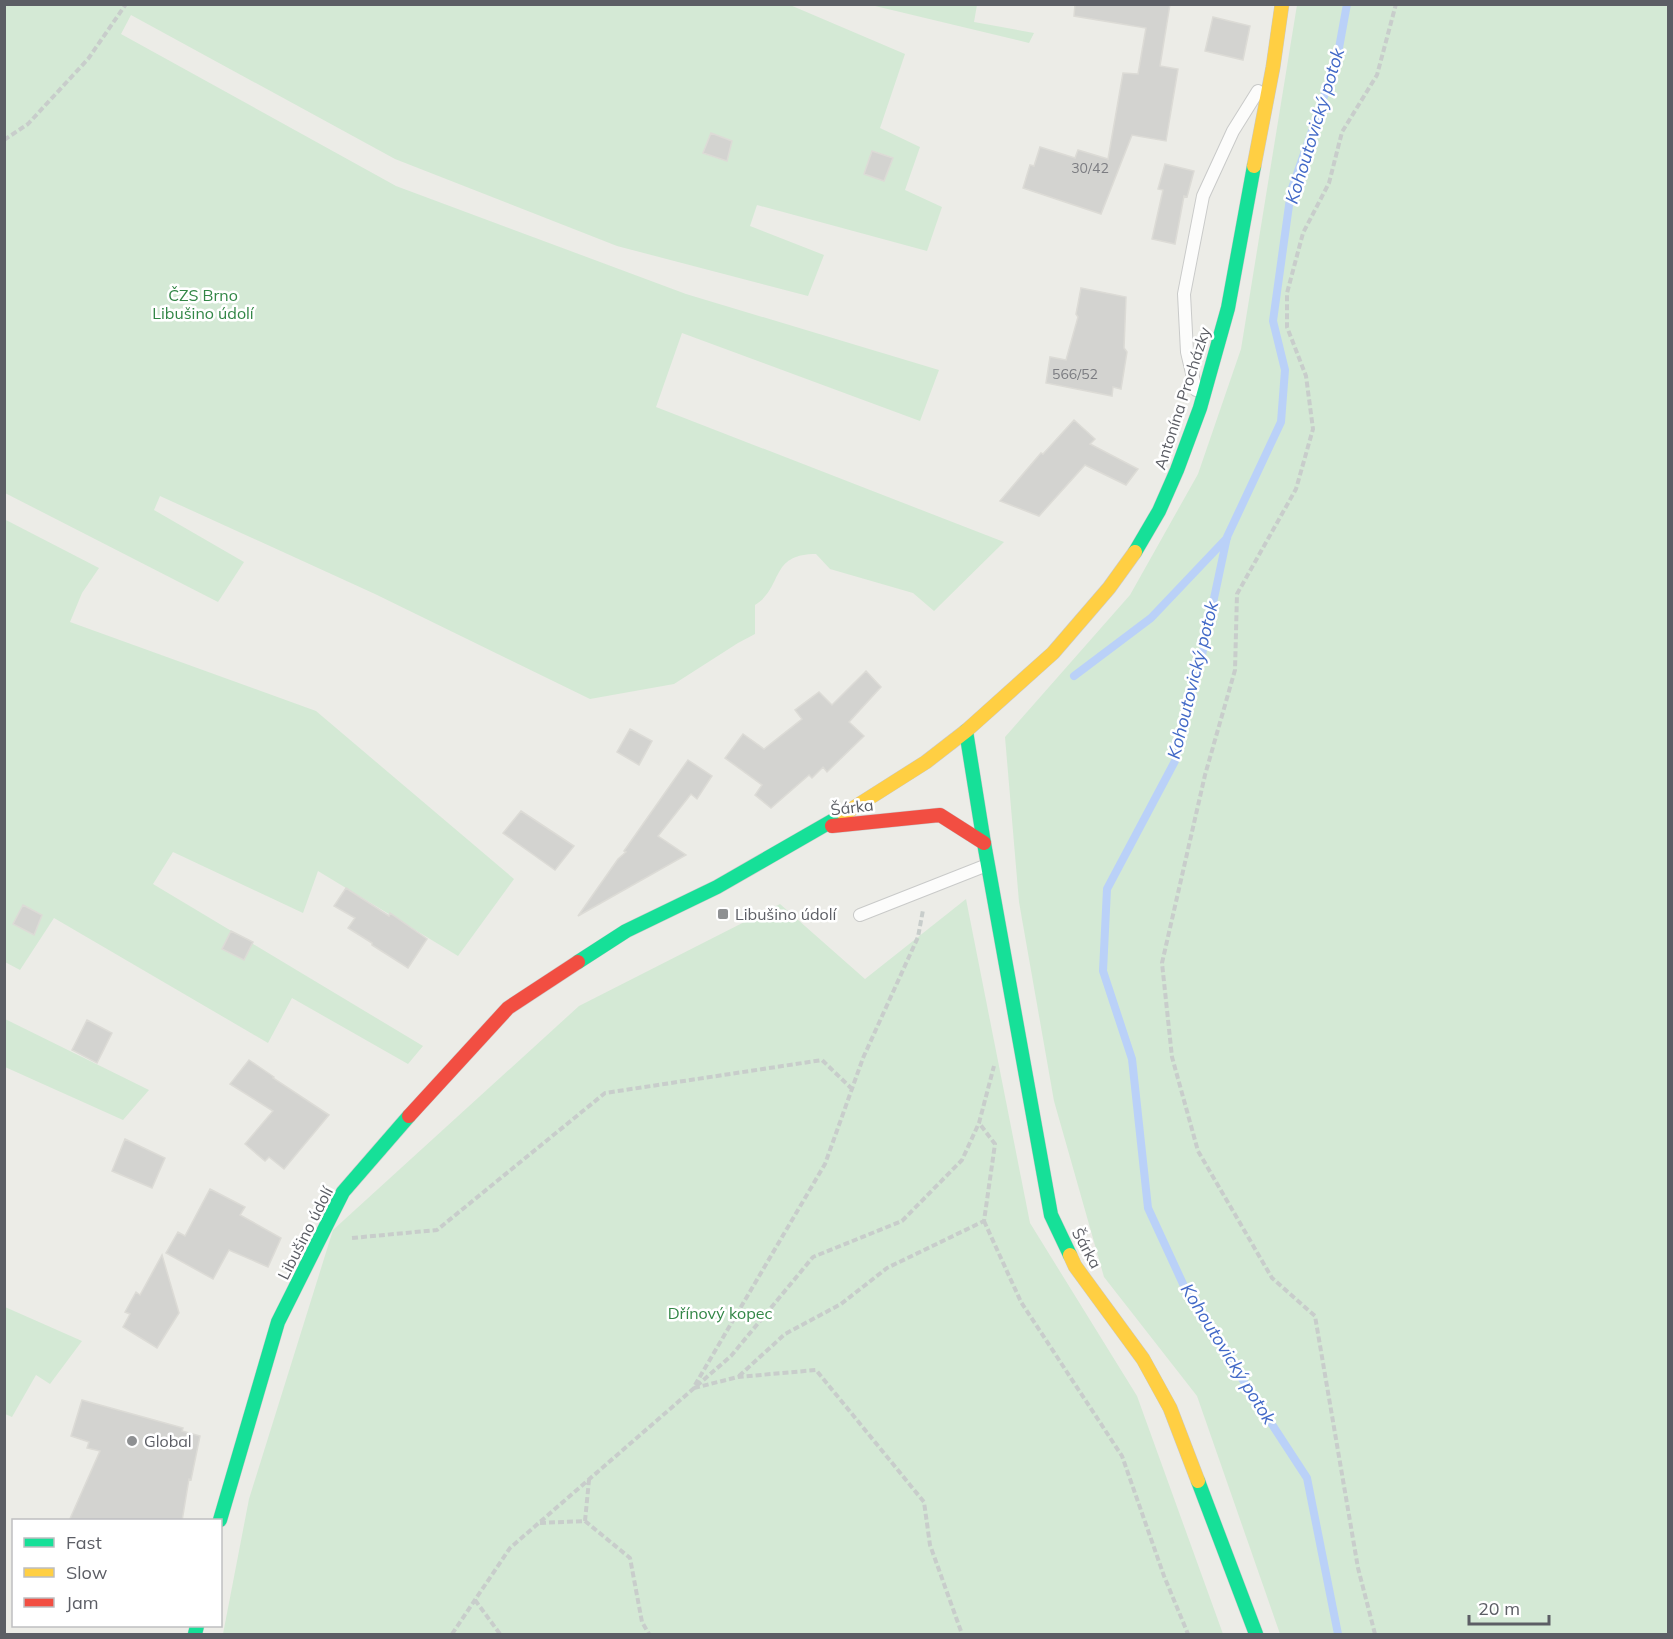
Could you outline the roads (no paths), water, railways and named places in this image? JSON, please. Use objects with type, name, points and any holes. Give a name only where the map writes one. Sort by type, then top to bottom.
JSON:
[{"type":"street","name":"Antonína Procházky","points":[[966,731],[1053,653],[1130,560],[1159,511],[1200,408],[1228,308],[1273,67],[1282,4]]},
{"type":"street","name":"Libušino údolí","points":[[221,1519],[278,1322],[343,1192],[441,1080],[508,1008],[626,931],[717,887],[824,827],[926,762],[966,731]]},
{"type":"street","name":"Šárka","points":[[966,731],[1051,1215],[1075,1266],[1143,1359],[1170,1408],[1256,1635]]},
{"type":"street","name":"Šárka","points":[[824,827],[940,815],[984,843]]},
{"type":"lane","points":[[1200,408],[1187,352],[1184,294],[1203,196],[1233,131],[1273,67]]},
{"type":"lane","points":[[860,915],[988,865]]},
{"type":"waterway","name":"Kohoutovický potok","points":[[1338,1634],[1307,1478],[1190,1299],[1148,1208],[1132,1059],[1103,971],[1107,889],[1175,761],[1202,655],[1227,537],[1281,422],[1285,370],[1273,321],[1291,191],[1337,59],[1347,4]]},
{"type":"waterway","points":[[1074,676],[1151,618],[1227,538]]},
{"type":"place","name":"Libušino údolí","points":[[723,914]]},
{"type":"place","name":"Global","points":[[132,1441]]},
{"type":"park label","name":"ČZS Brno Libušino údolí","points":[[203,304]]},
{"type":"park label","name":"Dřínový kopec","points":[[720,1313]]}]
